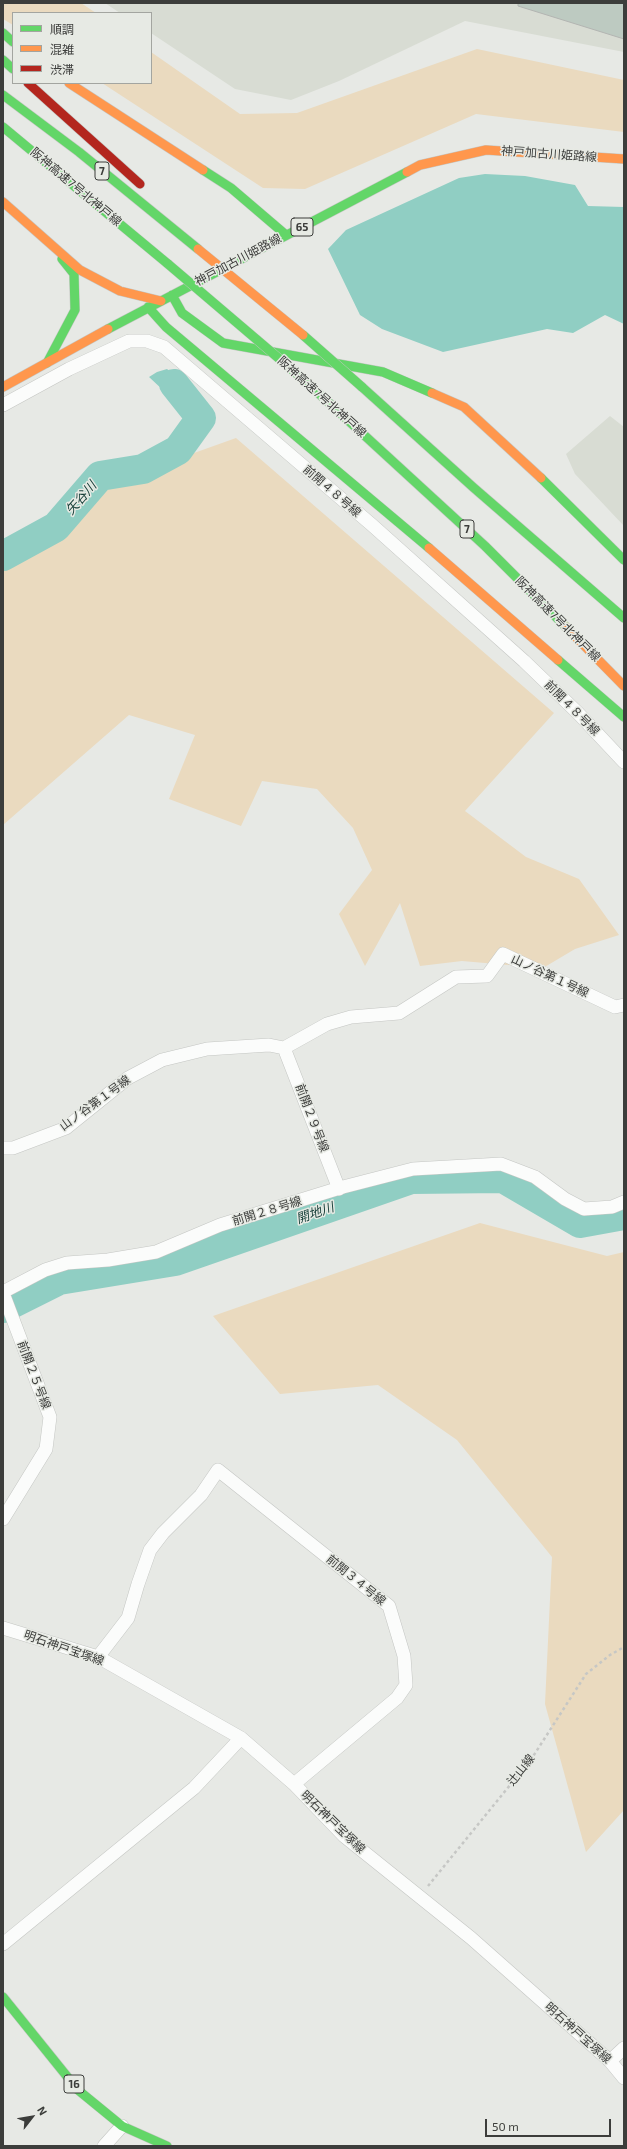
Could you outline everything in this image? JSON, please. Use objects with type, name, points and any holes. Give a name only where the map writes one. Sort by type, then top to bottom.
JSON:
[{"type":"main road","points":[[3,33],[12,41]]},
{"type":"main road","points":[[3,60],[12,68]]},
{"type":"main road","points":[[29,84],[146,189]]},
{"type":"main road","points":[[71,84],[231,188],[286,236]]},
{"type":"main road","name":"7","points":[[3,95],[203,248],[276,311],[474,488],[624,618]]},
{"type":"main road","name":"阪神高速7号北神戸線","points":[[3,127],[46,161],[303,379],[485,546],[624,686]]},
{"type":"main road","points":[[3,139],[46,161]]},
{"type":"main road","name":"神戸加古川姫路線","points":[[3,387],[148,307],[420,165],[486,150],[624,159]]},
{"type":"main road","points":[[3,202],[80,270],[120,291],[161,301]]},
{"type":"main road","points":[[185,226],[203,248]]},
{"type":"main road","points":[[47,363],[75,310],[74,274],[51,245]]},
{"type":"main road","points":[[172,295],[182,313],[223,343],[383,372],[464,408],[552,488],[624,560]]},
{"type":"main road","points":[[148,307],[166,327],[339,471],[624,717]]},
{"type":"main road","name":"16","points":[[3,1997],[78,2090],[122,2126],[167,2146]]},
{"type":"street","name":"前開４８号線","points":[[3,405],[69,369],[130,341],[147,341],[164,347],[372,525],[524,661],[578,713],[624,762]]},
{"type":"street","name":"山ノ谷第１号線","points":[[3,1148],[13,1148],[66,1128],[128,1078],[162,1060],[207,1049],[269,1045],[284,1048],[327,1024],[351,1017],[399,1013],[456,977],[487,976],[503,954],[615,1007],[624,1005]]},
{"type":"street","name":"前開２９号線","points":[[284,1048],[339,1189]]},
{"type":"street","name":"前開２８号線","points":[[3,1293],[45,1270],[67,1263],[108,1260],[156,1252],[220,1225],[339,1189],[413,1169],[501,1164],[535,1178],[584,1209],[612,1207],[624,1202]]},
{"type":"street","name":"前開２５号線","points":[[3,1293],[50,1417],[46,1449],[3,1519]]},
{"type":"street","name":"前開３４号線","points":[[98,1657],[128,1618],[150,1550],[163,1533],[201,1495],[218,1470],[389,1606],[404,1656],[406,1685],[397,1698],[294,1784]]},
{"type":"street","name":"明石神戸宝塚線","points":[[3,1628],[98,1657],[242,1738],[294,1784],[344,1836],[471,1938],[610,2061],[624,2078]]},
{"type":"street","points":[[3,1944],[194,1788],[242,1738]]},
{"type":"street","points":[[610,2061],[624,2048]]},
{"type":"street","points":[[104,2146],[122,2126]]},
{"type":"path","name":"辻山線","points":[[419,1897],[532,1758],[586,1674],[610,1655],[624,1647]]},
{"type":"shaded area","points":[[3,3],[81,3],[94,12],[12,12],[12,24],[3,19]]},
{"type":"shaded area","points":[[105,3],[624,3],[624,52],[465,21],[339,81],[291,100],[235,89],[152,34],[152,12],[118,12]]},
{"type":"shaded area","points":[[477,49],[624,80],[624,132],[476,114],[305,189],[263,188],[104,84],[152,84],[152,53],[240,114],[297,113]]},
{"type":"shaded area","points":[[610,416],[624,427],[624,526],[575,474],[566,454]]},
{"type":"shaded area","points":[[236,438],[554,713],[465,811],[526,857],[579,879],[619,935],[575,949],[543,968],[462,961],[420,966],[400,903],[365,966],[339,914],[372,870],[353,828],[317,789],[262,781],[241,826],[169,799],[195,735],[129,715],[3,825],[3,550],[110,483]]},
{"type":"shaded area","points":[[480,1223],[607,1256],[624,1252],[624,1810],[586,1852],[545,1704],[552,1557],[457,1440],[378,1385],[280,1394],[213,1316]]},
{"type":"water","points":[[485,174],[525,176],[575,185],[588,206],[624,207],[624,324],[605,315],[573,333],[547,329],[443,352],[382,329],[360,315],[328,249],[346,230],[459,178]]},
{"type":"water","points":[[167,369],[197,394],[194,419],[149,377],[157,372]]},
{"type":"building","points":[[518,3],[624,3],[624,39],[518,6]]},
{"type":"waterway","name":"矢谷川","points":[[3,556],[56,527],[100,476],[143,469],[178,450],[201,418],[174,384]]},
{"type":"waterway","name":"開地川","points":[[3,1308],[59,1280],[175,1261],[411,1179],[503,1178],[580,1223],[624,1215]]},
{"type":"traffic: fast","points":[[3,33],[12,41]]},
{"type":"traffic: fast","points":[[3,60],[12,68]]},
{"type":"traffic: fast","points":[[3,95],[79,152],[198,249]]},
{"type":"traffic: fast","points":[[3,127],[168,264]]},
{"type":"traffic: fast","points":[[203,170],[231,188],[286,235]]},
{"type":"traffic: fast","points":[[108,329],[407,172]]},
{"type":"traffic: fast","points":[[47,363],[75,310],[74,274],[62,259]]},
{"type":"traffic: fast","points":[[168,264],[303,379]]},
{"type":"traffic: fast","points":[[172,295],[182,313],[223,343],[383,372],[432,393]]},
{"type":"traffic: fast","points":[[148,307],[166,327],[429,548]]},
{"type":"traffic: fast","points":[[303,335],[362,387]]},
{"type":"traffic: fast","points":[[303,379],[485,546],[566,627]]},
{"type":"traffic: fast","points":[[362,387],[474,488],[624,618]]},
{"type":"traffic: fast","points":[[541,478],[624,560]]},
{"type":"traffic: fast","points":[[558,660],[624,717]]},
{"type":"traffic: fast","points":[[3,1997],[78,2090],[122,2126],[167,2146]]},
{"type":"traffic: slow","points":[[71,84],[203,170]]},
{"type":"traffic: slow","points":[[407,172],[420,165],[486,150],[624,159]]},
{"type":"traffic: slow","points":[[3,202],[80,270],[120,291],[161,301]]},
{"type":"traffic: slow","points":[[198,249],[303,335]]},
{"type":"traffic: slow","points":[[3,387],[108,329]]},
{"type":"traffic: slow","points":[[432,393],[464,407],[541,478]]},
{"type":"traffic: slow","points":[[429,548],[558,660]]},
{"type":"traffic: slow","points":[[566,627],[624,686]]},
{"type":"traffic: jam","points":[[29,84],[140,184]]}]
